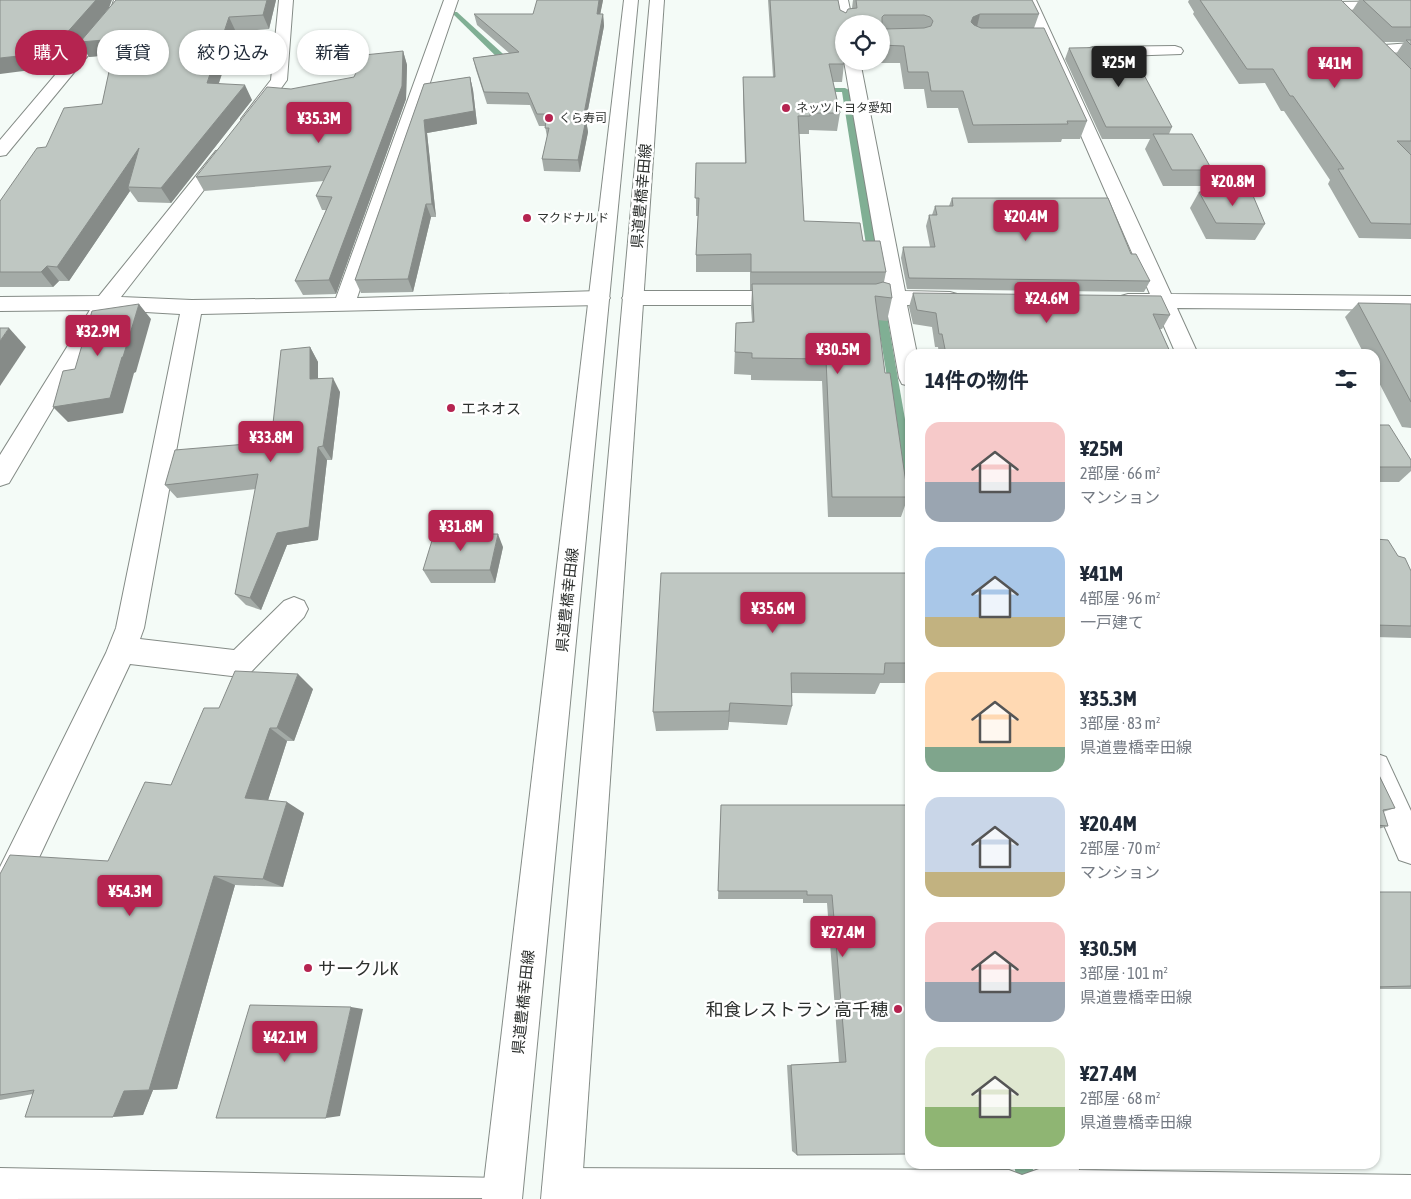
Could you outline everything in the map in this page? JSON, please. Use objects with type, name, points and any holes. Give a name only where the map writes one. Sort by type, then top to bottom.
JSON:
[{"type":"street","points":[[0,151],[118,10],[121,0]]},
{"type":"street","points":[[0,476],[105,303],[235,138],[278,80],[286,0]]},
{"type":"street","points":[[344,305],[451,0]]},
{"type":"street","name":"県道豊橋幸田線","points":[[502,1199],[631,0]]},
{"type":"street","name":"県道豊橋幸田線","points":[[562,1194],[657,0]]},
{"type":"street","points":[[841,0],[844,15]]},
{"type":"street","points":[[1029,0],[1042,43],[1185,349]]},
{"type":"street","points":[[1331,3],[1411,5]]},
{"type":"street","points":[[1331,3],[1352,24]]},
{"type":"street","points":[[1365,36],[1391,62]]},
{"type":"street","points":[[1042,43],[1076,52],[1175,51]]},
{"type":"street","points":[[1377,49],[1411,48]]},
{"type":"street","points":[[853,70],[879,298],[905,365]]},
{"type":"street","points":[[0,304],[105,303],[192,307],[599,298]]},
{"type":"street","points":[[633,298],[814,298]]},
{"type":"street","points":[[879,298],[975,299]]},
{"type":"street","points":[[1104,301],[1411,303]]},
{"type":"street","points":[[0,903],[130,628],[192,307]]},
{"type":"street","points":[[121,650],[240,664],[294,609]]},
{"type":"street","points":[[1380,779],[1411,848]]},
{"type":"street","points":[[562,1194],[1046,1186],[1411,1195]]},
{"type":"street","points":[[1,1191],[502,1199]]},
{"type":"building","points":[[0,0],[96,0],[69,30],[15,30],[15,56],[0,58]]},
{"type":"building","points":[[116,0],[267,0],[263,15],[229,17],[225,30],[179,30],[179,75],[210,75],[207,83],[245,85],[161,188],[128,187],[139,148],[57,267],[47,266],[41,272],[0,272],[0,201],[37,148],[46,147],[64,108],[102,104],[108,75],[169,75],[169,30],[97,30],[97,41],[87,41],[87,34]]},
{"type":"building","points":[[537,0],[599,0],[597,14],[603,14],[583,119],[586,119],[578,160],[542,159],[549,128],[545,128],[547,114],[537,114],[528,93],[484,92],[473,58],[519,52],[474,14],[533,14]]},
{"type":"building","points":[[770,0],[838,0],[840,10],[846,13],[848,9],[857,8],[856,0],[1032,0],[1039,14],[980,14],[973,17],[971,22],[981,28],[1044,28],[1087,121],[1067,121],[1068,124],[973,125],[963,91],[931,91],[928,72],[908,72],[904,46],[890,45],[890,29],[924,28],[931,26],[933,21],[930,17],[924,15],[835,15],[835,64],[829,64],[840,113],[810,113],[810,116],[798,116],[804,221],[860,223],[863,241],[880,241],[886,272],[751,272],[751,254],[696,255],[699,198],[695,198],[696,163],[746,163],[743,77],[775,77]]},
{"type":"building","points":[[1200,0],[1341,0],[1411,69],[1411,141],[1397,141],[1411,155],[1411,224],[1371,223],[1338,169],[1344,169],[1293,96],[1290,96],[1273,69],[1247,69]]},
{"type":"building","points":[[1363,0],[1411,0],[1411,27],[1392,27]]},
{"type":"building","points":[[1129,47],[1172,127],[1106,127],[1069,48]]},
{"type":"building","points":[[403,51],[402,86],[329,280],[295,281],[332,197],[316,196],[331,166],[196,177],[267,87],[291,89],[354,77],[355,75],[369,75],[369,54]]},
{"type":"building","points":[[470,77],[474,111],[424,120],[432,204],[426,204],[408,279],[355,280],[424,84]]},
{"type":"building","points":[[1153,134],[1192,134],[1212,170],[1172,170]]},
{"type":"building","points":[[1251,191],[1265,224],[1216,223],[1199,192]]},
{"type":"building","points":[[952,198],[1108,198],[1131,254],[1136,254],[1150,281],[909,278],[903,247],[935,247],[929,215],[937,215],[935,206],[953,206]]},
{"type":"building","points":[[883,282],[890,284],[892,298],[875,296],[885,373],[890,373],[905,476],[905,497],[832,497],[826,359],[752,358],[752,353],[735,352],[736,323],[754,322],[752,284],[876,284]]},
{"type":"building","points":[[913,293],[1161,296],[1170,315],[1153,314],[1169,349],[945,349],[942,334],[939,334],[936,313],[917,310]]},
{"type":"building","points":[[1358,303],[1411,304],[1411,402]]},
{"type":"building","points":[[139,304],[110,398],[53,407],[63,371],[75,369],[92,311]]},
{"type":"building","points":[[0,328],[9,328],[0,341]]},
{"type":"building","points":[[310,347],[310,379],[333,378],[323,446],[318,447],[309,527],[277,533],[250,598],[235,594],[258,474],[165,485],[175,450],[271,442],[281,350]]},
{"type":"building","points":[[1380,425],[1389,425],[1411,460],[1411,467],[1380,467]]},
{"type":"building","points":[[434,534],[498,534],[490,570],[423,570]]},
{"type":"building","points":[[1380,539],[1388,540],[1398,556],[1405,558],[1411,571],[1411,626],[1380,625]]},
{"type":"building","points":[[661,573],[905,573],[905,663],[885,663],[884,674],[791,673],[792,706],[730,703],[729,711],[653,712]]},
{"type":"building","points":[[235,671],[298,674],[277,728],[270,728],[245,798],[287,802],[263,879],[214,876],[149,1090],[124,1091],[113,1117],[25,1117],[34,1090],[0,1095],[0,874],[10,855],[108,861],[145,782],[171,785],[204,708],[219,708]]},
{"type":"building","points":[[1380,777],[1395,808],[1383,810],[1388,826],[1380,825]]},
{"type":"building","points":[[721,805],[905,805],[905,1154],[797,1155],[791,1065],[846,1062],[832,895],[807,895],[807,891],[718,891]]},
{"type":"building","points":[[1380,892],[1411,892],[1411,986],[1380,987]]},
{"type":"building","points":[[250,1005],[351,1007],[326,1118],[216,1118]]},
{"type":"waterway","points":[[455,13],[510,65]]},
{"type":"waterway","points":[[819,90],[845,90],[873,257]]},
{"type":"waterway","points":[[880,304],[905,452]]},
{"type":"waterway","points":[[1024,1169],[1029,1199]]},
{"type":"place","name":"ネッツトヨタ愛知","points":[[786,108]]},
{"type":"place","name":"くら寿司","points":[[549,118]]},
{"type":"place","name":"マクドナルド","points":[[527,218]]},
{"type":"place","name":"エネオス","points":[[451,408]]},
{"type":"place","name":"サークルK","points":[[308,968]]},
{"type":"place","name":"和食レストラン 高千穂","points":[[898,1009]]}]
